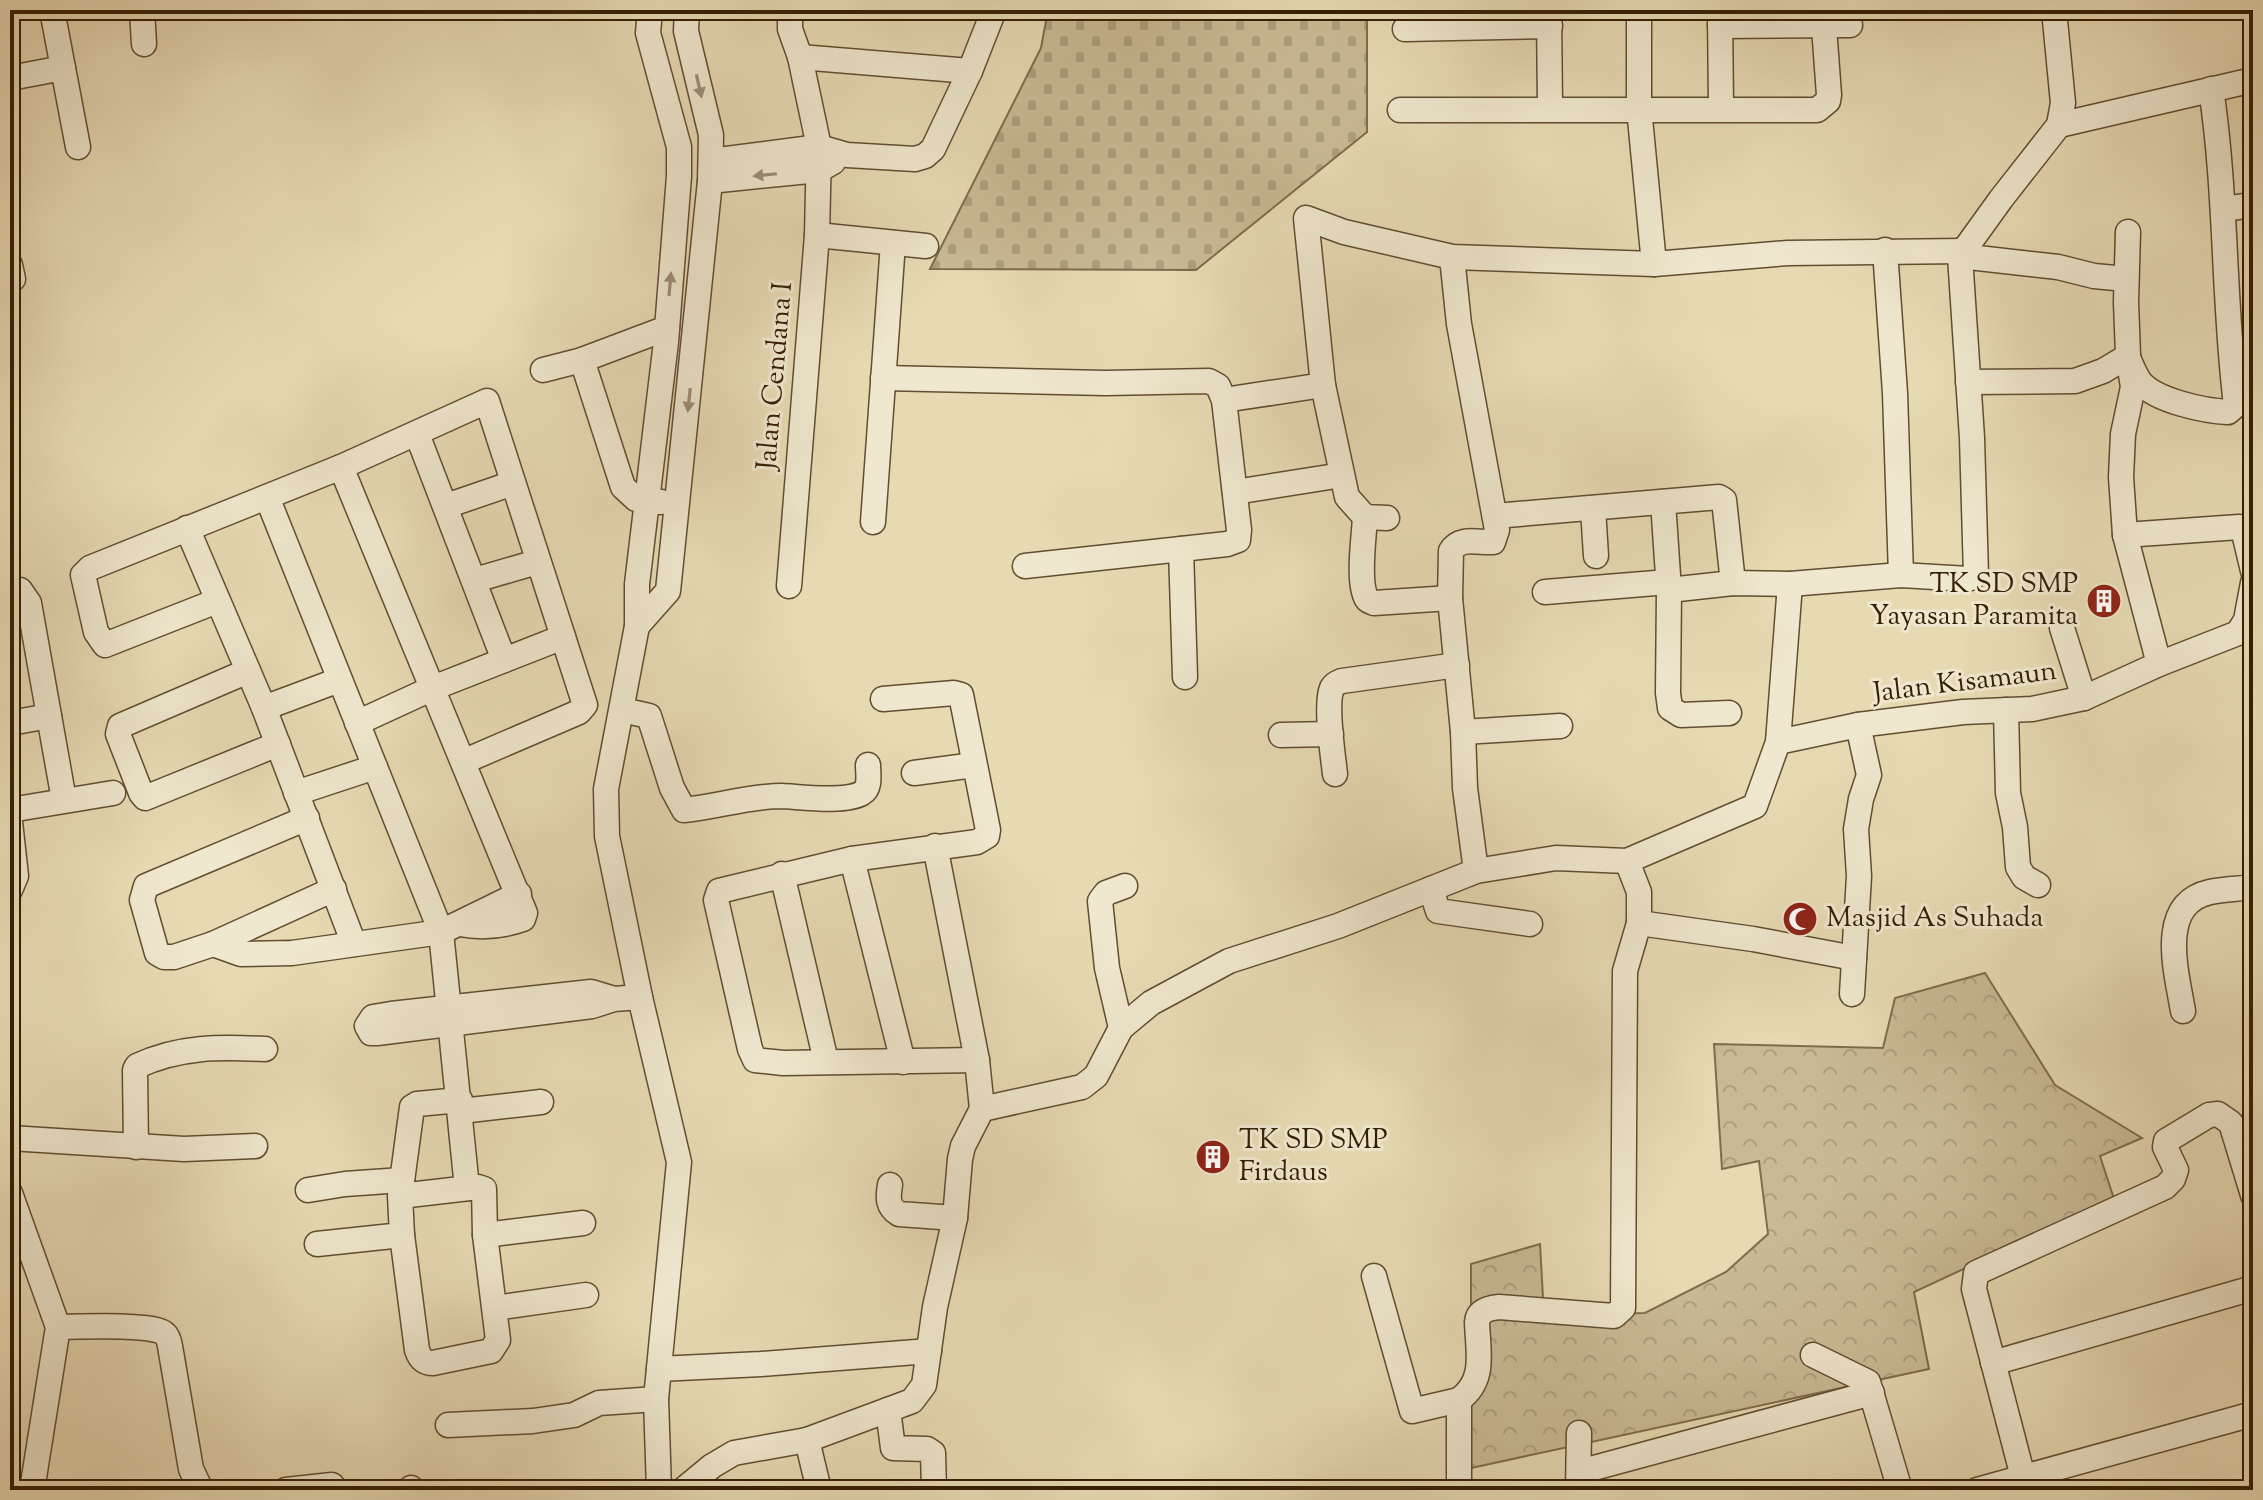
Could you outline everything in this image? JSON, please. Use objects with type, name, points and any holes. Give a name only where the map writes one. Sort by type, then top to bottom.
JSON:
[{"type":"street","points":[[52,10],[78,147]]},
{"type":"street","points":[[142,10],[144,44]]},
{"type":"street","name":"Jalan Cendana I","points":[[789,586],[817,235],[819,159],[800,57],[790,29],[790,10]]},
{"type":"street","points":[[711,171],[847,155],[915,159],[925,156],[933,149],[970,71],[994,10]]},
{"type":"street","points":[[1639,10],[1639,108],[1654,264]]},
{"type":"street","points":[[1545,592],[1733,583],[1790,584],[1901,575],[1968,579],[1976,575],[1962,253],[2059,125],[2063,103],[2054,10]]},
{"type":"street","points":[[1405,29],[1550,18],[1550,108]]},
{"type":"street","points":[[1721,108],[1720,18],[1824,27],[1850,25]]},
{"type":"street","points":[[637,626],[668,591],[711,171],[711,135],[687,20],[649,21],[680,160],[666,335],[637,584],[637,626],[610,764],[605,814],[640,997],[679,1162],[656,1399],[659,1490]]},
{"type":"street","points":[[1400,110],[1721,108],[1810,111],[1824,106],[1829,95],[1824,27]]},
{"type":"street","points":[[800,57],[970,71]]},
{"type":"street","points":[[10,78],[63,68]]},
{"type":"street","points":[[2059,125],[2253,80]]},
{"type":"street","points":[[2128,358],[2141,383],[2166,398],[2228,412],[2244,402],[2229,344],[2241,304],[2223,209],[2211,89]]},
{"type":"street","points":[[2223,209],[2253,205]]},
{"type":"street","points":[[1450,598],[1374,603],[1365,596],[1363,582],[1376,518],[1347,497],[1323,385],[1306,218],[1344,232],[1452,257],[1654,264],[1788,253],[1885,250],[1962,253],[2126,279]]},
{"type":"street","points":[[2128,232],[2128,358],[2133,387],[2124,428],[2121,477],[2125,535],[2159,664]]},
{"type":"street","points":[[817,235],[926,246]]},
{"type":"street","points":[[873,522],[893,243]]},
{"type":"street","points":[[1885,250],[1895,393],[1901,575]]},
{"type":"street","points":[[1452,257],[1459,324],[1497,534],[1493,542],[1461,541],[1451,551],[1450,598],[1463,732],[1465,788],[1476,871]]},
{"type":"street","points":[[543,370],[666,335],[695,344]]},
{"type":"street","points":[[1968,382],[2075,381],[2128,358]]},
{"type":"street","points":[[582,360],[623,487],[632,497],[678,504]]},
{"type":"street","points":[[883,378],[1216,383],[1224,400],[1238,540],[1227,544],[1025,566]]},
{"type":"street","points":[[1224,400],[1323,385]]},
{"type":"street","points":[[217,601],[108,645],[102,643],[96,632],[83,585],[85,572],[341,467],[487,401],[585,705],[465,761]]},
{"type":"street","points":[[417,434],[504,660]]},
{"type":"street","points":[[650,461],[682,462]]},
{"type":"street","points":[[213,944],[241,954],[292,953],[354,944],[450,928],[519,894],[341,467]]},
{"type":"street","points":[[1235,492],[1342,475]]},
{"type":"street","points":[[446,506],[513,483]]},
{"type":"street","points":[[267,497],[375,767],[416,863],[450,928],[450,1016],[467,1188]]},
{"type":"street","points":[[1495,516],[1719,497],[1724,500],[1733,583]]},
{"type":"street","points":[[1663,502],[1669,586],[1670,708],[1681,715],[1729,713]]},
{"type":"street","points":[[1593,508],[1596,556]]},
{"type":"street","points":[[2125,535],[2239,527],[2244,533],[2253,571]]},
{"type":"street","points":[[187,528],[264,708],[354,944]]},
{"type":"street","points":[[1181,549],[1185,677]]},
{"type":"street","points":[[475,580],[537,562]]},
{"type":"street","name":"Jalan Kisamaun","points":[[1778,742],[1858,725],[1963,712],[2032,709],[2084,698],[2238,633],[2246,620],[2253,583]]},
{"type":"street","points":[[982,1109],[1082,1087],[1096,1076],[1121,1028],[1151,1003],[1229,961],[1338,926],[1476,871],[1556,858],[1627,861],[1755,806],[1778,742],[1790,584]]},
{"type":"street","points":[[10,593],[23,591],[29,603],[64,800]]},
{"type":"street","points":[[2062,628],[2084,698]]},
{"type":"street","points":[[357,723],[433,688],[563,637]]},
{"type":"street","points":[[1335,774],[1331,692],[1338,682],[1457,665]]},
{"type":"street","points":[[248,671],[120,726],[118,734],[141,793],[145,798],[278,744]]},
{"type":"street","points":[[264,708],[339,680]]},
{"type":"street","points":[[883,699],[959,693],[964,701],[987,836],[977,842],[852,859],[724,887],[716,894],[750,1049],[753,1058],[760,1061],[977,1060]]},
{"type":"street","points":[[622,710],[649,716],[672,788],[684,810],[765,796],[839,798],[859,795],[868,785],[868,765]]},
{"type":"street","points":[[2006,710],[2008,793],[2014,816],[2018,867],[2024,877],[2038,885]]},
{"type":"street","points":[[10,723],[49,716]]},
{"type":"street","points":[[1852,994],[1859,876],[1858,813],[1869,775],[1858,725]]},
{"type":"street","points":[[1463,732],[1560,726]]},
{"type":"street","points":[[1281,735],[1331,734]]},
{"type":"street","points":[[914,773],[974,765]]},
{"type":"street","points":[[296,793],[375,767]]},
{"type":"street","points":[[10,810],[113,793]]},
{"type":"street","points":[[307,818],[146,886],[142,900],[152,940],[159,955],[174,957],[213,944],[334,889]]},
{"type":"street","points":[[10,822],[16,876],[10,890]]},
{"type":"street","points":[[683,1490],[728,1456],[807,1440],[912,1401],[924,1385],[935,1307],[955,1218],[963,1146],[982,1109],[977,1060],[935,846]]},
{"type":"street","points":[[852,859],[903,1062]]},
{"type":"street","points":[[1374,1276],[1412,1411],[1459,1400],[1471,1391],[1477,1377],[1477,1322],[1484,1311],[1499,1307],[1614,1316],[1623,1308],[1625,971],[1639,923],[1639,892],[1627,861]]},
{"type":"street","points":[[782,874],[826,1061]]},
{"type":"street","points":[[1121,1028],[1107,968],[1100,901],[1106,893],[1125,886]]},
{"type":"street","points":[[2183,1011],[2174,951],[2175,920],[2189,903],[2207,892],[2253,887]]},
{"type":"street","points":[[1431,889],[1438,911],[1530,924]]},
{"type":"street","points":[[1639,923],[1753,939],[1854,958]]},
{"type":"street","points":[[450,1016],[592,1006],[614,999],[640,997]]},
{"type":"street","points":[[136,1147],[137,1066],[187,1049],[210,1046],[265,1049]]},
{"type":"street","points":[[308,1190],[345,1184],[401,1188],[480,1187],[486,1192],[485,1235],[498,1340],[491,1351],[426,1363],[417,1350],[402,1235],[401,1188],[413,1106],[541,1102]]},
{"type":"street","points":[[2023,1477],[1974,1289],[1974,1279],[1980,1270],[2165,1187],[2176,1170],[2165,1147],[2166,1141],[2209,1115],[2218,1114],[2231,1123],[2253,1195]]},
{"type":"street","points":[[10,1138],[184,1149],[255,1146]]},
{"type":"street","points":[[890,1185],[889,1202],[899,1214],[955,1218]]},
{"type":"street","points":[[10,1193],[58,1327],[32,1490]]},
{"type":"street","points":[[485,1235],[583,1223]]},
{"type":"street","points":[[317,1244],[402,1235]]},
{"type":"street","points":[[1993,1363],[2253,1288]]},
{"type":"street","points":[[495,1308],[586,1295]]},
{"type":"street","points":[[58,1327],[145,1328],[165,1334],[171,1352],[191,1469],[201,1490]]},
{"type":"street","points":[[659,1369],[929,1351]]},
{"type":"street","points":[[1813,1355],[1868,1382],[1900,1490]]},
{"type":"street","points":[[1579,1433],[1578,1481],[1872,1393]]},
{"type":"street","points":[[448,1425],[533,1421],[574,1415],[599,1403],[656,1399]]},
{"type":"street","points":[[1459,1400],[1459,1490]]},
{"type":"street","points":[[888,1410],[893,1448],[927,1449],[933,1453],[934,1490]]},
{"type":"street","points":[[1983,1489],[2253,1414]]},
{"type":"street","points":[[807,1440],[819,1490]]},
{"type":"street","points":[[286,1490],[332,1485]]},
{"type":"green space","points":[[1048,10],[1367,10],[1367,132],[1196,270],[930,269],[1041,48]]},
{"type":"green space","points":[[1985,973],[2055,1085],[2142,1138],[2100,1156],[2114,1199],[1914,1292],[1929,1369],[1471,1468],[1471,1264],[1540,1244],[1544,1316],[1645,1313],[1726,1272],[1768,1234],[1759,1161],[1722,1169],[1714,1044],[1883,1048],[1895,998]]},
{"type":"place","name":"TK SD SMP Yayasan Paramita","points":[[2104,601]]},
{"type":"place","name":"Masjid As Suhada","points":[[1800,919]]},
{"type":"place","name":"TK SD SMP Firdaus","points":[[1213,1157]]}]
